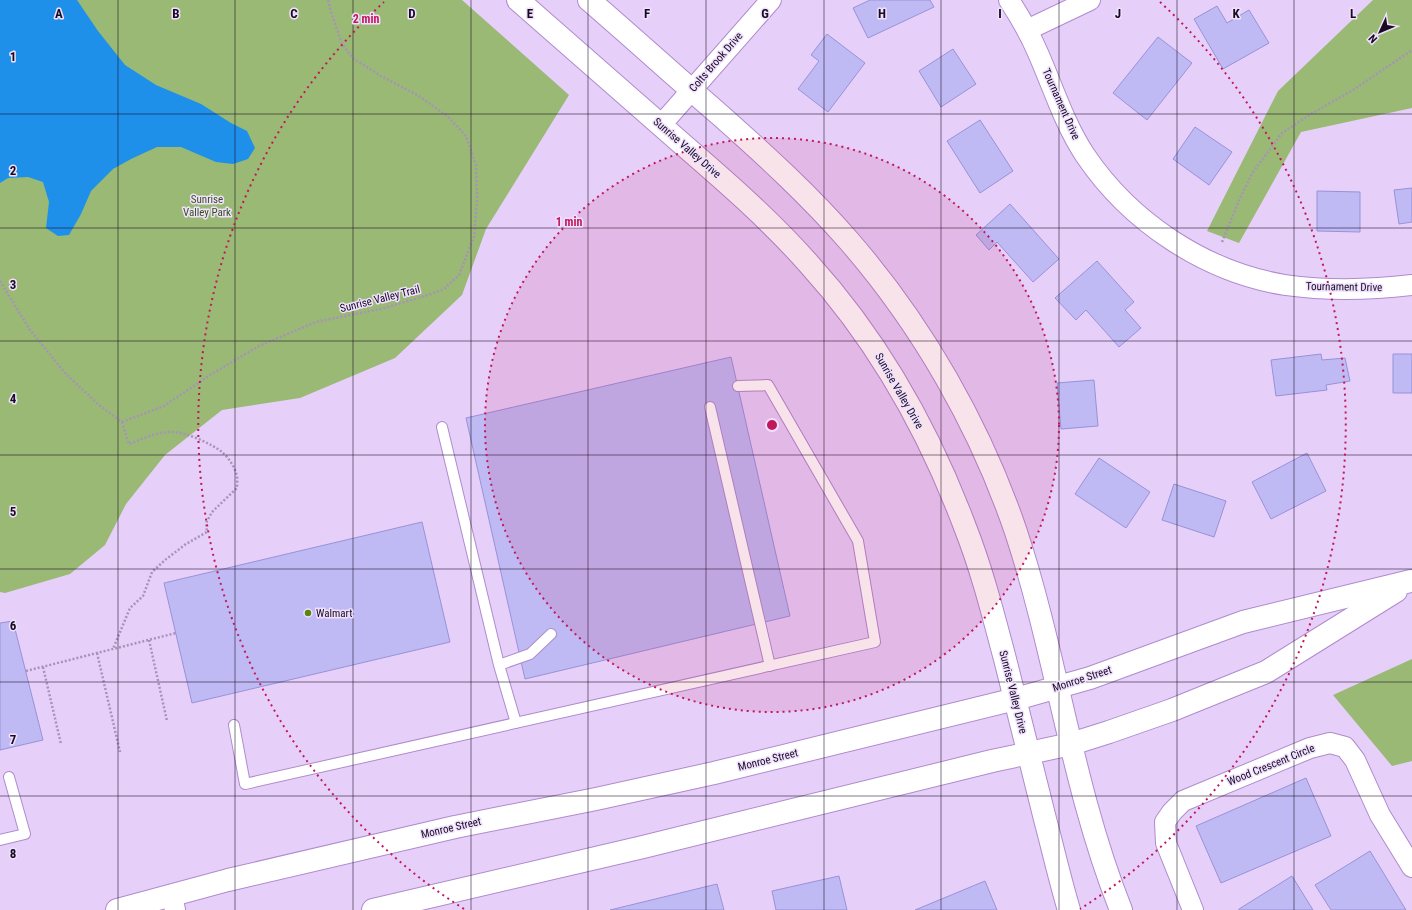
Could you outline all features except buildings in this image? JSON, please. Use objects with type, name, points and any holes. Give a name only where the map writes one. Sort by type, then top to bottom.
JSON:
[{"type":"main road","name":"Sunrise Valley Drive","points":[[518,0],[754,208],[808,262],[831,289],[854,320],[897,385],[920,425],[937,460],[966,529],[988,597],[1016,699],[1028,753],[1068,910]]},
{"type":"main road","points":[[589,0],[790,178],[849,241],[903,309],[926,344],[968,420],[1004,499],[1027,568],[1092,823],[1102,856],[1122,910]]},
{"type":"main road","name":"Monroe Street","points":[[127,909],[173,903],[228,880],[454,827],[714,773],[1016,699],[1058,688],[1112,670],[1243,622],[1412,581]]},
{"type":"main road","name":"Monroe Street","points":[[373,910],[643,847],[967,767],[1071,744],[1133,725],[1266,672],[1412,581]]},
{"type":"street","name":"Colts Brook Drive","points":[[661,125],[771,0]]},
{"type":"street","name":"Tournament Drive","points":[[1009,0],[1027,30],[1067,124],[1085,154],[1112,189],[1141,218],[1176,243],[1215,264],[1240,273],[1284,285],[1328,289],[1390,288],[1412,285]]},
{"type":"street","points":[[1027,30],[1090,0]]},
{"type":"street","name":"Wood Crescent Circle","points":[[1193,910],[1166,843],[1165,822],[1172,812],[1183,800],[1310,748],[1330,743],[1345,747],[1355,760],[1380,815],[1412,867]]},
{"type":"lane","points":[[234,725],[245,784],[875,642],[858,541],[768,385],[738,386]]},
{"type":"lane","points":[[710,407],[770,666]]},
{"type":"lane","points":[[442,427],[499,664],[516,723]]},
{"type":"lane","points":[[499,664],[530,654],[551,634]]},
{"type":"lane","points":[[0,840],[25,834],[9,777]]},
{"type":"path","name":"Sunrise Valley Trail","points":[[122,422],[164,406],[210,375],[259,346],[316,322],[385,308],[428,295],[444,289],[458,275],[474,237],[477,199],[476,165],[466,136],[448,117],[419,96],[381,76],[354,59],[342,44],[328,0]]},
{"type":"path","points":[[1215,264],[1232,219],[1253,172],[1282,133],[1311,114],[1353,90],[1412,50]]},
{"type":"path","points":[[0,281],[30,330],[65,373],[99,405],[122,422],[129,444],[153,435],[170,432],[182,433],[202,441],[222,452],[231,463],[237,475],[236,488],[228,498],[212,512],[206,522],[207,532],[186,544],[152,572],[143,596],[130,608],[113,649]]},
{"type":"path","points":[[26,671],[176,633]]},
{"type":"path","points":[[149,640],[167,721]]},
{"type":"path","points":[[97,653],[120,752]]},
{"type":"path","points":[[43,667],[61,744]]},
{"type":"green space","name":"Sunrise Valley Park","points":[[0,0],[462,0],[569,95],[486,229],[462,295],[395,358],[300,398],[222,410],[165,455],[126,504],[105,545],[70,574],[5,593],[0,592]]},
{"type":"green space","points":[[1373,0],[1412,0],[1412,108],[1301,132],[1239,243],[1207,231],[1278,91]]},
{"type":"green space","points":[[1412,659],[1412,761],[1392,766],[1333,695]]},
{"type":"water","points":[[0,0],[77,0],[98,31],[125,65],[156,85],[201,104],[247,131],[255,148],[248,159],[233,164],[216,162],[181,147],[157,147],[113,169],[91,191],[81,214],[69,235],[58,236],[46,228],[49,202],[43,182],[28,177],[8,178],[0,183]]},
{"type":"place","name":"Walmart","points":[[308,613]]}]
